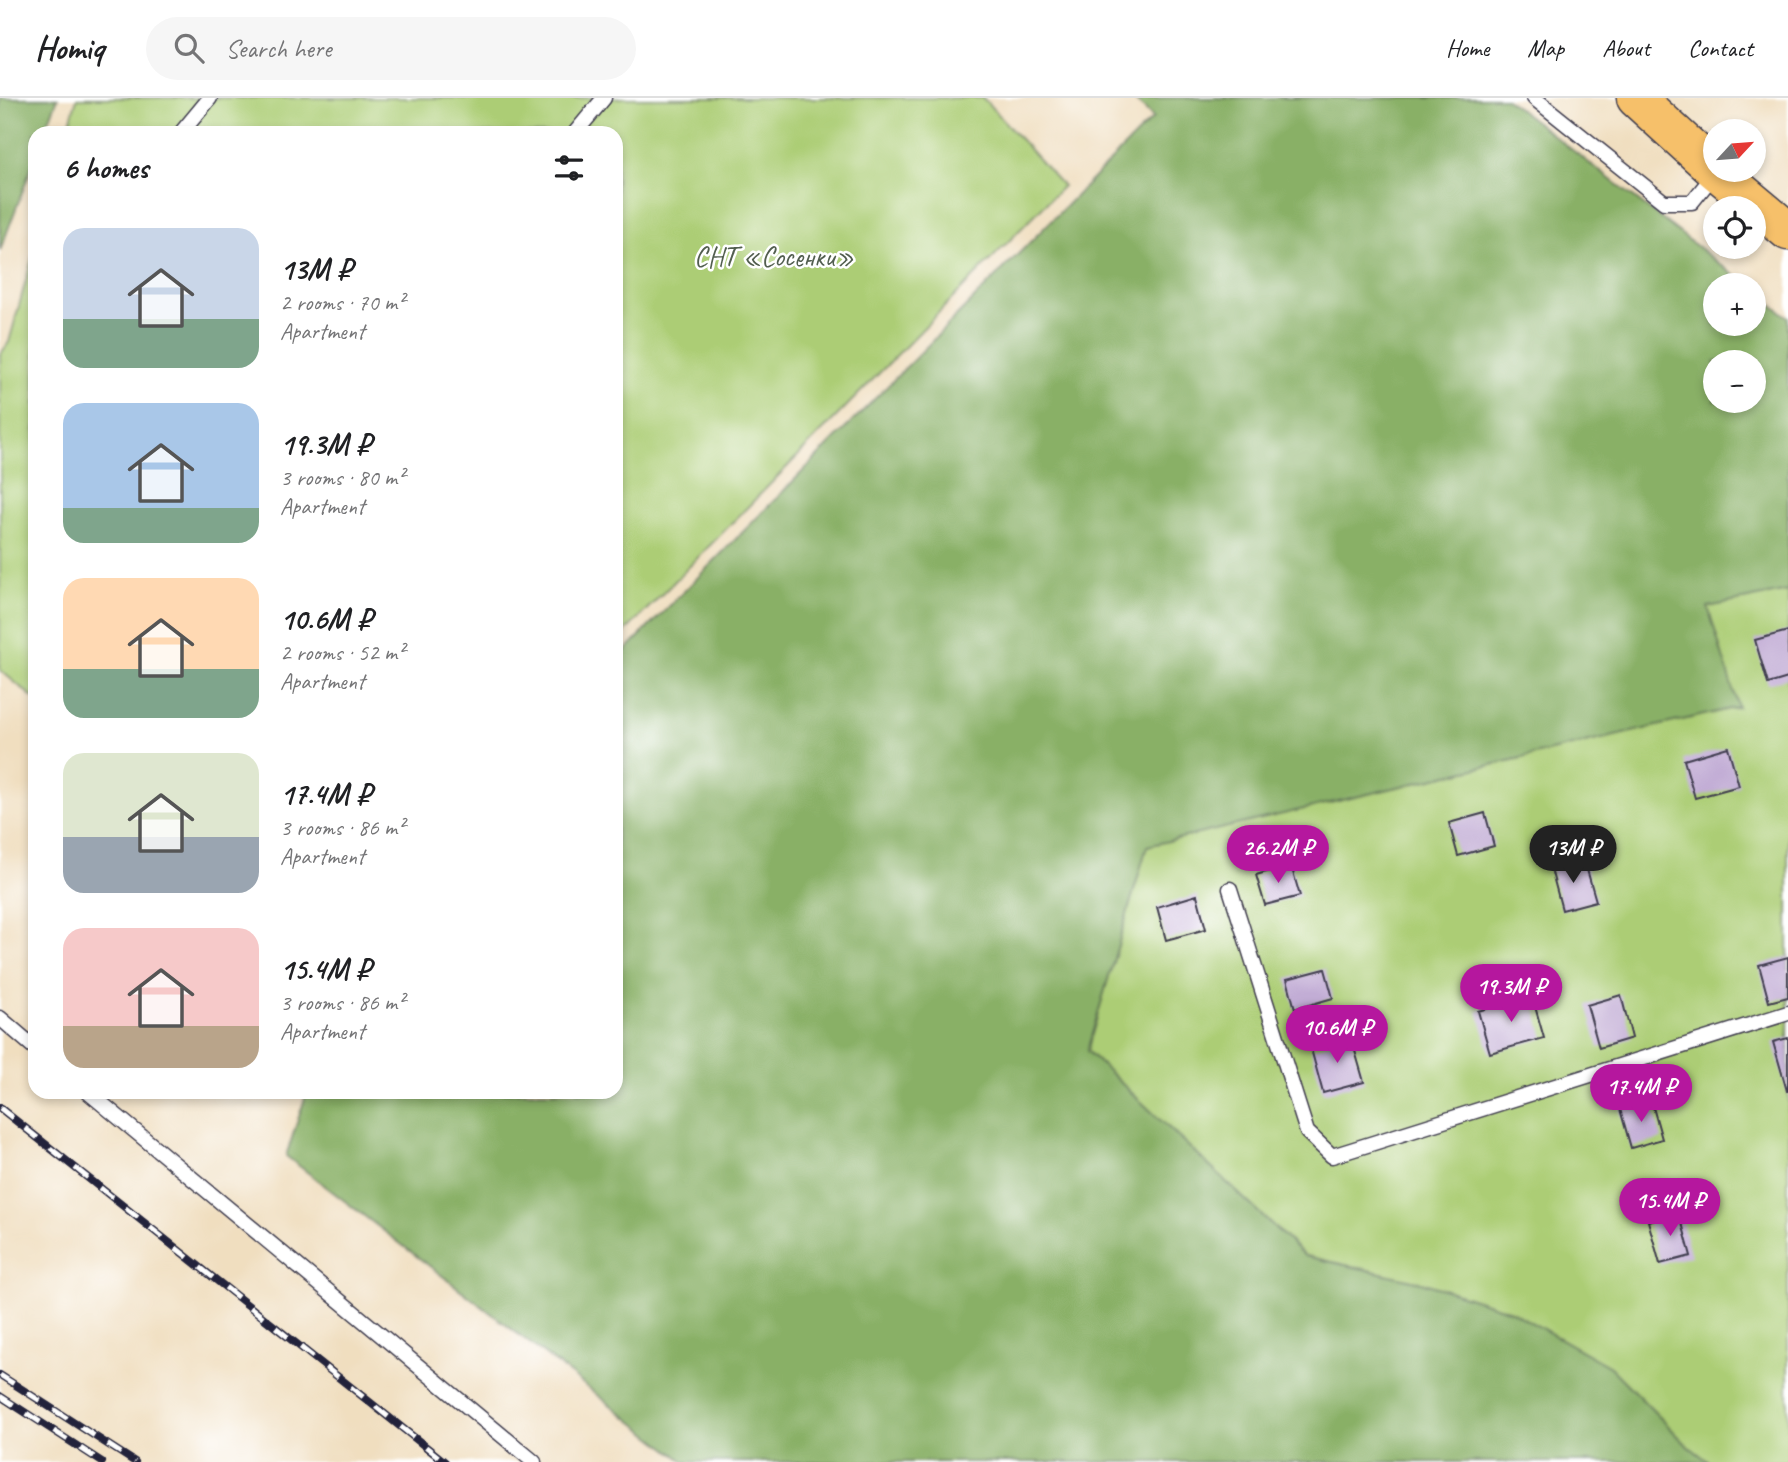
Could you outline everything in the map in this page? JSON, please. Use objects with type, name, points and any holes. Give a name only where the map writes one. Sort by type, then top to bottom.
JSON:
[{"type":"highway","points":[[1636,98],[1703,158]]},
{"type":"highway","points":[[1730,182],[1788,231]]},
{"type":"lane","points":[[187,126],[210,98]]},
{"type":"lane","points":[[581,126],[604,98]]},
{"type":"lane","points":[[1534,98],[1664,202],[1692,202],[1707,182]]},
{"type":"lane","points":[[1230,888],[1307,1132],[1332,1156],[1788,1013]]},
{"type":"lane","points":[[0,1018],[28,1042]]},
{"type":"lane","points":[[96,1099],[534,1462]]},
{"type":"green space","points":[[0,98],[58,98],[47,126],[28,126],[28,177],[0,251]]},
{"type":"green space","name":"СНТ «Сосенки»","points":[[77,98],[983,98],[1063,186],[623,634],[623,126],[69,126]]},
{"type":"green space","points":[[1133,98],[1505,98],[1703,251],[1703,259],[1713,259],[1731,273],[1703,273],[1703,336],[1766,336],[1766,300],[1788,317],[1788,591],[1708,607],[1738,707],[1147,846],[1087,1051],[1305,1256],[1421,1282],[1511,1311],[1610,1367],[1687,1445],[1709,1462],[685,1462],[286,1156],[305,1099],[623,1099],[623,653],[1153,118]]},
{"type":"green space","points":[[28,273],[28,693],[0,670],[0,355],[9,342]]},
{"type":"green space","points":[[1788,591],[1788,1462],[1709,1462],[1687,1445],[1610,1367],[1511,1311],[1421,1282],[1305,1256],[1087,1051],[1147,846],[1737,707],[1707,607]]},
{"type":"building","points":[[1788,631],[1788,678],[1768,684],[1755,640]]},
{"type":"building","points":[[1728,747],[1739,786],[1695,798],[1684,760]]},
{"type":"building","points":[[1485,813],[1494,846],[1458,856],[1449,823]]},
{"type":"building","points":[[1584,859],[1596,901],[1562,910],[1551,869]]},
{"type":"building","points":[[1291,865],[1300,896],[1265,905],[1256,875]]},
{"type":"building","points":[[1197,895],[1206,929],[1166,940],[1157,907]]},
{"type":"building","points":[[1788,957],[1788,997],[1769,1002],[1759,965]]},
{"type":"building","points":[[1325,969],[1333,998],[1295,1009],[1287,979]]},
{"type":"building","points":[[1621,995],[1632,1038],[1599,1048],[1587,1005]]},
{"type":"building","points":[[1532,996],[1544,1038],[1490,1053],[1478,1011]]},
{"type":"building","points":[[1351,1037],[1364,1082],[1323,1093],[1311,1049]]},
{"type":"building","points":[[1788,1038],[1788,1091],[1787,1091],[1773,1042]]},
{"type":"building","points":[[1651,1100],[1662,1139],[1631,1148],[1620,1109]]},
{"type":"building","points":[[1679,1212],[1691,1256],[1660,1264],[1648,1221]]},
{"type":"railway","points":[[0,1108],[445,1462]]},
{"type":"railway","points":[[0,1375],[135,1462]]},
{"type":"railway","points":[[0,1396],[102,1462]]}]
